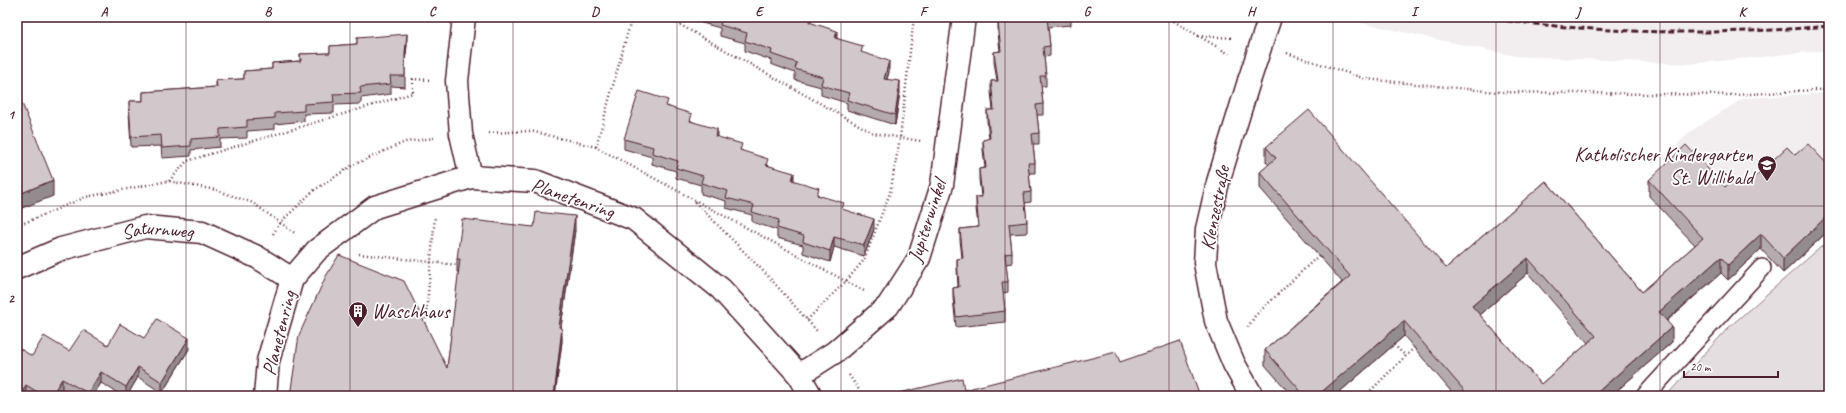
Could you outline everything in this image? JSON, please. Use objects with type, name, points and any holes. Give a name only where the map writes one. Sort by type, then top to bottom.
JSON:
[{"type":"street","points":[[464,17],[457,81],[461,134],[471,177]]},
{"type":"street","name":"Jupiterwinkel","points":[[799,375],[835,352],[888,306],[918,258],[942,185],[964,17]]},
{"type":"street","name":"Klenzestraße","points":[[1252,396],[1230,354],[1216,321],[1205,262],[1208,229],[1218,182],[1270,17]]},
{"type":"street","name":"Planetenring","points":[[265,396],[268,361],[292,279],[317,250],[375,207],[471,177],[535,181],[634,219],[721,289],[799,375],[810,396]]},
{"type":"street","name":"Saturnweg","points":[[17,268],[61,249],[145,227],[202,232],[257,257],[292,279]]},
{"type":"lane","points":[[1645,396],[1762,268]]},
{"type":"path","points":[[596,147],[632,17]]},
{"type":"path","points":[[666,17],[873,133],[947,146]]},
{"type":"path","points":[[807,320],[847,280],[864,260],[890,193],[900,138],[914,17]]},
{"type":"path","points":[[1167,17],[1232,56]]},
{"type":"path","points":[[1198,36],[1242,38]]},
{"type":"path","points":[[1286,53],[1366,79],[1497,92],[1734,95],[1829,88]]},
{"type":"path","points":[[168,181],[187,161],[413,93],[413,79],[457,81]]},
{"type":"path","points":[[425,330],[436,218],[429,190]]},
{"type":"path","points":[[693,201],[768,276],[835,352],[863,396]]},
{"type":"path","points":[[317,250],[458,265]]},
{"type":"path","points":[[1230,354],[1255,316],[1319,255]]},
{"type":"path","points":[[1365,396],[1420,343]]},
{"type":"path","points":[[1394,345],[1406,356]]},
{"type":"shaded area","points":[[1333,17],[1829,17],[1829,50],[1689,64],[1515,56]]},
{"type":"shaded area","name":"Katholischer Kindergarten St. Willibald","points":[[1829,93],[1829,236],[1826,233],[1783,273],[1764,253],[1725,203],[1674,148],[1688,133],[1744,98]]},
{"type":"shaded area","points":[[1829,240],[1829,396],[1666,396],[1728,328]]},
{"type":"building","points":[[717,17],[810,17],[809,22],[837,31],[835,38],[863,46],[861,52],[889,61],[884,79],[900,81],[895,115],[847,100],[849,93],[821,85],[823,77],[795,69],[797,63],[771,54],[772,50],[745,41],[747,33],[720,25],[722,19]]},
{"type":"building","points":[[1005,17],[1047,17],[1050,46],[1043,47],[1046,76],[1040,76],[1043,104],[1036,105],[1039,133],[1032,134],[1035,163],[1028,163],[1031,192],[1024,193],[1027,222],[1009,224],[1012,253],[1005,254],[1008,282],[1002,282],[1005,311],[956,317],[953,288],[959,287],[957,259],[963,258],[960,229],[979,227],[976,197],[982,197],[979,169],[986,168],[983,140],[990,138],[987,110],[994,110],[991,81],[998,81],[994,52],[1001,51],[998,22],[1005,21]]},
{"type":"building","points":[[407,34],[405,76],[390,76],[391,84],[360,87],[361,93],[333,94],[334,102],[304,104],[304,111],[275,113],[275,118],[247,120],[247,127],[220,129],[220,137],[191,139],[191,146],[162,148],[161,135],[131,137],[129,101],[143,101],[143,92],[217,87],[216,80],[244,79],[244,71],[272,69],[272,63],[301,61],[300,54],[330,53],[330,46],[357,44],[357,38]]},
{"type":"building","points":[[17,91],[53,180],[17,195]]},
{"type":"building","points":[[639,91],[668,100],[666,106],[692,114],[690,121],[717,129],[715,136],[742,144],[740,150],[768,159],[766,165],[794,173],[792,180],[819,188],[817,195],[844,203],[842,209],[874,219],[864,245],[834,237],[830,251],[803,242],[804,236],[777,228],[779,220],[752,212],[754,205],[726,198],[728,191],[701,183],[703,176],[676,168],[678,161],[652,153],[653,147],[624,139]]},
{"type":"building","points":[[1309,110],[1446,268],[1546,181],[1642,292],[1703,238],[1649,180],[1686,145],[1725,187],[1734,179],[1743,188],[1787,147],[1795,155],[1808,144],[1829,166],[1829,220],[1826,217],[1783,258],[1761,234],[1728,265],[1721,257],[1659,312],[1672,327],[1593,396],[1469,396],[1404,321],[1317,396],[1305,396],[1265,350],[1350,276],[1260,172],[1276,158],[1266,147]],"holes":[[[1528,258],[1596,336],[1541,384],[1472,306]]]},
{"type":"building","points":[[536,212],[575,216],[559,327],[562,328],[554,396],[290,396],[299,335],[326,276],[339,255],[404,281],[447,368],[460,259],[457,259],[462,219],[534,227]]},
{"type":"building","points":[[157,319],[189,338],[162,382],[138,367],[126,387],[101,372],[88,393],[62,379],[51,396],[44,396],[26,385],[20,396],[17,396],[17,347],[32,356],[44,336],[69,351],[83,330],[108,345],[120,324],[144,338]]},
{"type":"building","points":[[1180,341],[1199,393],[1190,396],[895,396],[895,394],[962,378],[964,390],[1116,352],[1120,362]]},
{"type":"railway","points":[[1480,17],[1567,27],[1654,32],[1742,31],[1829,26]]},
{"type":"place","name":"Katholischer Kindergarten St. Willibald","points":[[1767,182]]},
{"type":"place","name":"Waschhaus","points":[[358,328]]}]
